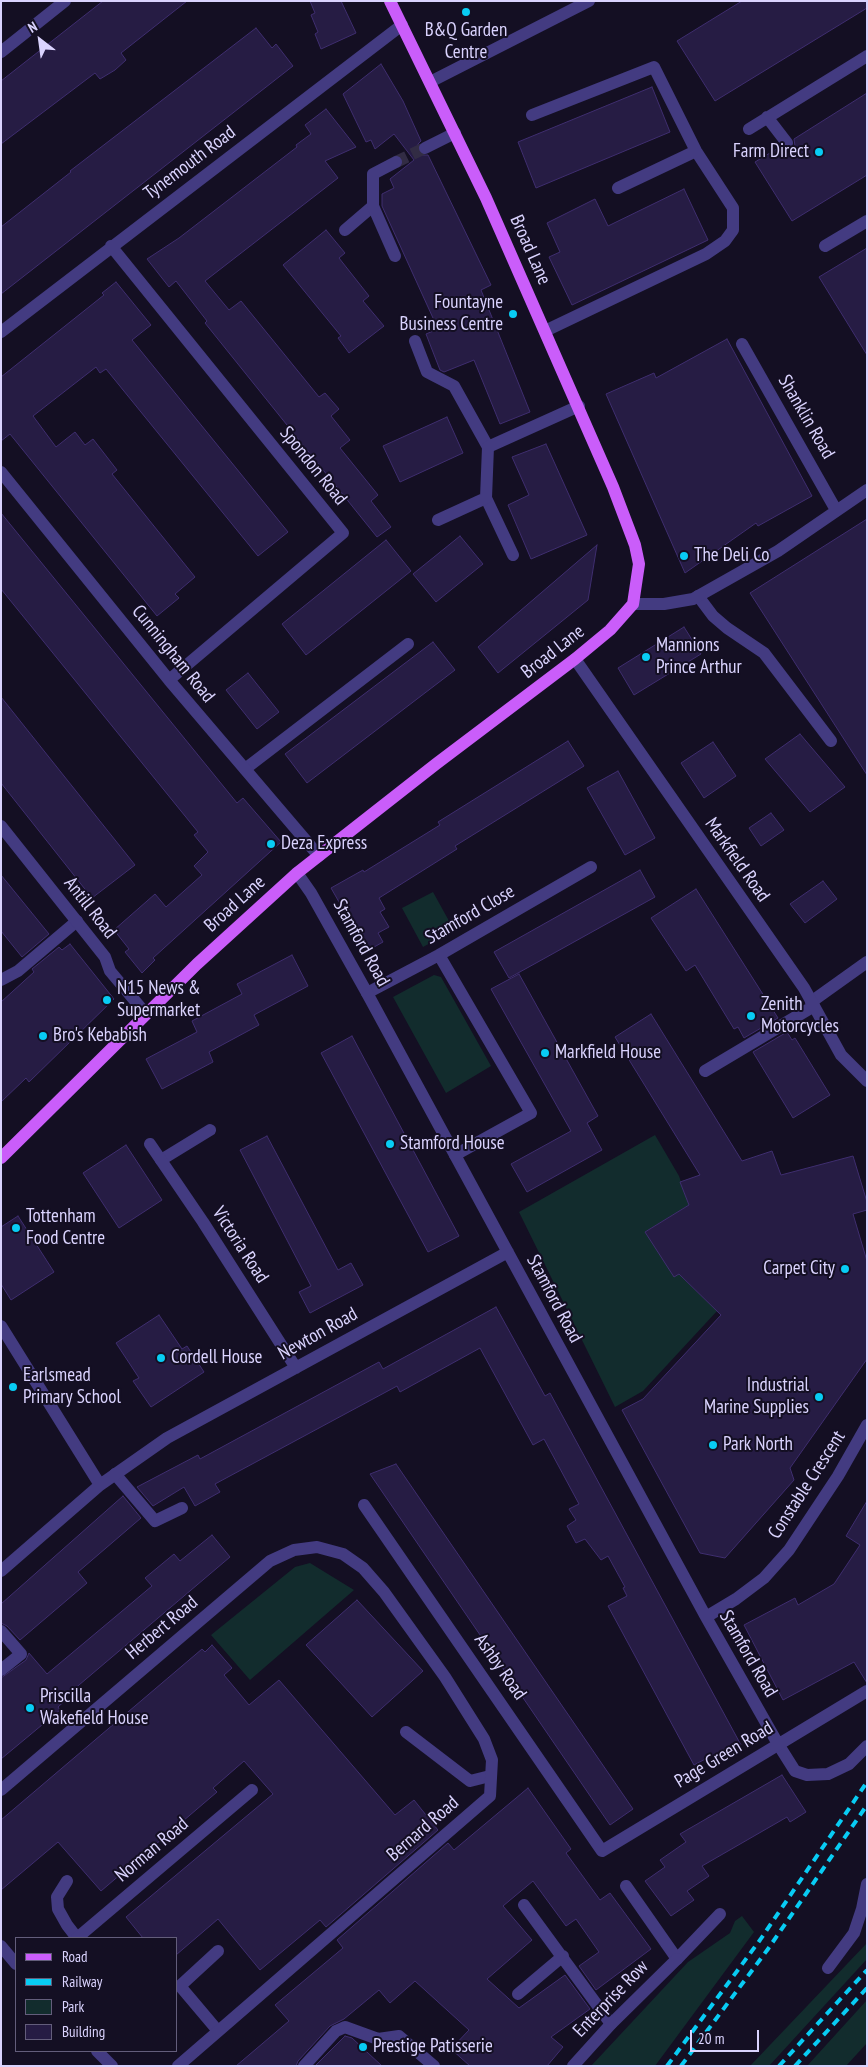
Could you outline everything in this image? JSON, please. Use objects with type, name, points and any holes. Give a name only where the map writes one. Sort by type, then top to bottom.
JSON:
[{"type":"main road","name":"Broad Lane","points":[[1,1158],[197,964],[297,874],[436,764],[576,659],[610,630],[632,604],[638,564],[635,545],[614,487],[455,133],[390,1]]},
{"type":"street","points":[[1,52],[65,1]]},
{"type":"street","points":[[430,82],[589,1]]},
{"type":"street","name":"Tynemouth Road","points":[[1,332],[402,25]]},
{"type":"street","points":[[749,129],[867,56]]},
{"type":"street","points":[[532,115],[654,66],[696,151],[733,208],[733,230],[725,241],[706,254],[545,331]]},
{"type":"street","points":[[767,117],[787,142]]},
{"type":"street","points":[[425,148],[455,133]]},
{"type":"street","points":[[618,188],[696,151]]},
{"type":"street","points":[[395,256],[374,206],[373,174],[396,162]]},
{"type":"street","points":[[345,230],[374,206]]},
{"type":"street","points":[[825,246],[867,221]]},
{"type":"street","name":"Spondon Road","points":[[111,246],[342,533],[169,680]]},
{"type":"street","points":[[415,341],[427,372],[454,386],[488,447],[486,498],[514,555]]},
{"type":"street","name":"Shanklin Road","points":[[742,344],[836,510]]},
{"type":"street","points":[[488,447],[578,406]]},
{"type":"street","name":"Cunningham Road","points":[[1,472],[169,680],[318,856]]},
{"type":"street","points":[[632,604],[672,603],[698,596],[778,551],[867,490]]},
{"type":"street","points":[[438,520],[486,498]]},
{"type":"street","points":[[698,596],[713,616],[764,653],[831,741]]},
{"type":"street","points":[[245,770],[408,644]]},
{"type":"street","name":"Markfield Road","points":[[576,659],[813,1004],[841,1055],[867,1081]]},
{"type":"street","name":"Antill Road","points":[[1,826],[105,957],[110,971],[146,1014]]},
{"type":"street","name":"Stamford Close","points":[[367,993],[439,955],[591,867]]},
{"type":"street","name":"Stamford Road","points":[[297,874],[311,893],[367,993],[706,1617],[795,1771],[808,1775],[828,1774],[849,1764],[867,1746]]},
{"type":"street","points":[[1,980],[18,971],[77,921]]},
{"type":"street","points":[[439,955],[531,1113],[455,1155]]},
{"type":"street","points":[[705,1071],[813,1004],[867,962]]},
{"type":"street","points":[[161,1160],[210,1130]]},
{"type":"street","name":"Victoria Road","points":[[150,1144],[296,1368]]},
{"type":"street","name":"Newton Road","points":[[1,1572],[100,1485],[167,1438],[508,1252]]},
{"type":"street","points":[[1,1326],[100,1485]]},
{"type":"street","name":"Constable Crescent","points":[[706,1617],[736,1599],[764,1578],[789,1550],[838,1476],[867,1425]]},
{"type":"street","points":[[116,1474],[155,1521],[182,1508]]},
{"type":"street","name":"Ashby Road","points":[[364,1505],[602,1851]]},
{"type":"street","name":"Herbert Road","points":[[1,1790],[270,1561],[294,1550],[317,1547],[343,1554],[363,1568]]},
{"type":"street","name":"Bernard Road","points":[[178,2066],[490,1796],[492,1760],[484,1739],[445,1677],[384,1592],[363,1568]]},
{"type":"street","points":[[1,1631],[21,1654],[1,1670]]},
{"type":"street","name":"Page Green Road","points":[[602,1851],[867,1691]]},
{"type":"street","points":[[406,1732],[470,1781],[490,1776]]},
{"type":"street","name":"Norman Road","points":[[78,1937],[252,1790]]},
{"type":"street","points":[[67,1881],[57,1897],[58,1909],[67,1926],[76,1937]]},
{"type":"street","points":[[828,1968],[854,1933],[862,1909],[867,1884]]},
{"type":"street","points":[[626,1886],[677,1959]]},
{"type":"street","points":[[524,1904],[611,2024]]},
{"type":"street","name":"Enterprise Row","points":[[573,2066],[611,2024],[720,1914]]},
{"type":"street","points":[[1,1946],[15,1963]]},
{"type":"street","points":[[218,1951],[180,1986],[218,2031]]},
{"type":"street","points":[[518,1994],[563,1956]]},
{"type":"street","points":[[304,2066],[336,2031],[345,2027],[378,2039],[399,2036],[434,2066]]},
{"type":"street","points":[[98,2052],[112,2066]]},
{"type":"green space","points":[[433,892],[454,930],[423,947],[402,908]]},
{"type":"green space","points":[[434,975],[441,977],[491,1066],[446,1093],[393,997]]},
{"type":"green space","points":[[655,1135],[679,1176],[689,1205],[645,1232],[679,1274],[717,1311],[643,1391],[615,1407],[519,1212]]},
{"type":"green space","points":[[310,1563],[354,1590],[250,1680],[211,1635],[295,1567]]},
{"type":"green space","points":[[742,1916],[754,1932],[655,2066],[591,2066],[688,1962],[730,1933],[735,1921]]},
{"type":"green space","points":[[867,1943],[867,1959],[769,2066],[750,2066]]},
{"type":"green space","points":[[867,2000],[867,2043],[846,2066],[807,2066]]},
{"type":"building","points":[[103,1],[187,1],[121,53],[126,60],[115,70],[100,79],[95,73],[1,144],[1,81]]},
{"type":"building","points":[[310,1],[341,1],[356,33],[321,49],[315,34],[318,32],[311,15],[315,13]]},
{"type":"building","points":[[742,1],[867,1],[867,8],[715,101],[677,41]]},
{"type":"building","points":[[256,28],[272,48],[276,44],[293,66],[1,294],[1,227],[70,171]]},
{"type":"building","points":[[381,64],[403,101],[421,141],[418,144],[418,151],[421,155],[428,155],[491,285],[481,290],[530,412],[500,424],[474,360],[444,372],[440,370],[426,334],[438,329],[382,206],[382,194],[394,188],[390,179],[414,160],[394,134],[375,149],[371,140],[366,142],[343,94]]},
{"type":"building","points":[[652,87],[670,132],[536,188],[518,142]]},
{"type":"building","name":"Farm Direct","points":[[867,93],[867,175],[792,221],[755,162],[780,147],[784,151],[792,150],[795,146],[794,139]]},
{"type":"building","points":[[326,109],[356,147],[325,161],[338,178],[205,281],[229,310],[241,301],[319,397],[325,393],[339,409],[331,416],[350,440],[340,448],[378,495],[371,501],[391,527],[377,537],[205,323],[207,321],[176,281],[169,287],[147,259],[179,238],[297,147],[296,145],[311,134],[305,125]]},
{"type":"building","points":[[684,189],[708,240],[572,305],[549,257],[560,252],[547,223],[595,199],[608,226]]},
{"type":"building","points":[[326,230],[345,253],[339,258],[369,296],[363,301],[384,326],[349,353],[338,338],[341,336],[283,265]]},
{"type":"building","points":[[867,248],[867,355],[819,277]]},
{"type":"building","points":[[116,282],[151,325],[132,340],[288,532],[258,556],[106,369],[100,373],[96,367],[33,416],[56,447],[75,432],[85,445],[93,439],[117,470],[112,474],[195,577],[175,594],[179,598],[157,616],[10,434],[1,441],[1,377],[104,295],[102,293]]},
{"type":"building","points":[[727,339],[812,496],[758,526],[756,523],[685,573],[606,394],[654,373],[656,378]]},
{"type":"building","points":[[447,417],[463,453],[400,482],[383,446]]},
{"type":"building","points":[[546,444],[587,535],[531,559],[508,505],[529,495],[512,457]]},
{"type":"building","points":[[1,513],[237,803],[243,798],[281,842],[153,958],[155,960],[142,973],[125,952],[129,949],[114,930],[155,894],[166,907],[202,875],[194,866],[208,852],[194,835],[198,832],[1,589]]},
{"type":"building","points":[[867,519],[867,775],[750,593]]},
{"type":"building","points":[[460,536],[483,564],[436,602],[413,574]]},
{"type":"building","points":[[386,540],[411,571],[306,655],[282,624]]},
{"type":"building","points":[[597,545],[588,600],[498,673],[478,647]]},
{"type":"building","points":[[684,627],[701,654],[634,695],[618,668]]},
{"type":"building","points":[[433,642],[455,670],[307,783],[285,754]]},
{"type":"building","points":[[248,673],[279,712],[257,729],[226,690]]},
{"type":"building","points":[[1,697],[135,865],[92,898],[1,783]]},
{"type":"building","points":[[800,734],[845,787],[810,812],[765,759]]},
{"type":"building","points":[[568,741],[584,766],[455,846],[457,849],[379,898],[385,909],[380,912],[389,927],[378,933],[383,942],[367,951],[331,888],[363,870],[364,872],[440,825],[438,822]]},
{"type":"building","points":[[713,742],[736,776],[704,798],[681,763]]},
{"type":"building","points":[[618,771],[655,838],[625,855],[587,788]]},
{"type":"building","points":[[771,813],[784,830],[761,846],[749,828]]},
{"type":"building","points":[[640,870],[655,897],[509,978],[494,952]]},
{"type":"building","points":[[1,875],[49,934],[22,957],[1,931]]},
{"type":"building","points":[[823,881],[837,899],[805,923],[790,904]]},
{"type":"building","points":[[696,889],[778,1018],[744,1038],[738,1027],[734,1029],[695,965],[686,971],[651,918]]},
{"type":"building","points":[[70,944],[114,999],[29,1082],[26,1078],[1,1102],[1,1002],[34,972],[32,969],[59,947],[62,950]]},
{"type":"building","points":[[292,955],[308,986],[254,1015],[259,1025],[209,1052],[213,1062],[162,1089],[146,1059],[197,1032],[192,1021],[242,994],[237,984]]},
{"type":"building","name":"Markfield House","points":[[519,974],[598,1116],[587,1123],[602,1150],[527,1192],[511,1164],[571,1131],[491,989]]},
{"type":"building","points":[[651,1014],[742,1161],[772,1151],[781,1175],[853,1156],[867,1202],[867,1210],[853,1214],[867,1261],[867,1359],[790,1468],[794,1480],[725,1558],[700,1553],[622,1410],[643,1399],[721,1315],[679,1274],[674,1277],[645,1232],[689,1205],[680,1182],[700,1175],[615,1037]]},
{"type":"building","points":[[787,1032],[792,1040],[795,1038],[830,1095],[793,1118],[753,1052]]},
{"type":"building","name":"Stamford House","points":[[352,1036],[459,1236],[428,1252],[321,1053]]},
{"type":"building","points":[[267,1136],[338,1270],[351,1263],[363,1285],[310,1313],[299,1292],[311,1286],[240,1150]]},
{"type":"building","points":[[126,1145],[162,1200],[119,1228],[83,1173]]},
{"type":"building","points":[[18,1216],[54,1272],[11,1300],[1,1284],[1,1227]]},
{"type":"building","points":[[496,1307],[545,1396],[550,1393],[741,1745],[715,1758],[713,1755],[694,1765],[608,1606],[627,1596],[623,1588],[625,1587],[608,1556],[601,1560],[585,1539],[576,1543],[567,1526],[576,1520],[569,1509],[579,1504],[544,1439],[533,1445],[480,1348],[400,1392],[397,1386],[215,1484],[220,1492],[195,1506],[184,1487],[153,1506],[137,1487],[198,1455],[200,1459],[379,1362],[383,1369]]},
{"type":"building","name":"Cordell House","points":[[159,1315],[182,1349],[187,1346],[204,1372],[151,1407],[133,1381],[139,1378],[116,1343]]},
{"type":"building","points":[[396,1464],[633,1809],[610,1825],[370,1474]]},
{"type":"building","points":[[123,1496],[141,1518],[78,1572],[87,1583],[20,1640],[7,1626],[1,1623],[1,1604]]},
{"type":"building","points":[[867,1501],[867,1683],[854,1662],[783,1700],[744,1625],[795,1598],[798,1605],[834,1584],[860,1545],[846,1536]]},
{"type":"building","points":[[212,1535],[230,1557],[66,1696],[68,1698],[58,1707],[60,1710],[1,1759],[1,1678],[26,1660],[29,1653],[47,1674],[152,1586],[145,1578],[174,1554],[180,1561]]},
{"type":"building","points":[[357,1600],[423,1671],[372,1717],[306,1645]]},
{"type":"building","points":[[212,1645],[232,1668],[224,1675],[249,1705],[279,1680],[395,1815],[414,1800],[438,1830],[326,1927],[320,1920],[260,1970],[218,1919],[178,1953],[178,1937],[142,1937],[126,1917],[273,1794],[244,1761],[213,1788],[217,1792],[101,1891],[58,1842],[1,1890],[1,1820],[202,1649],[205,1652]]},
{"type":"building","points":[[782,1775],[806,1812],[790,1822],[787,1817],[702,1866],[709,1876],[687,1891],[694,1900],[671,1916],[645,1881],[665,1867],[660,1860],[686,1842],[680,1834]]},
{"type":"building","points":[[528,1788],[571,1849],[566,1853],[600,1900],[610,1893],[651,1949],[596,1990],[579,1966],[599,1952],[576,1919],[566,1926],[533,1881],[503,1906],[532,1940],[487,1979],[519,2008],[565,1975],[590,2009],[551,2037],[563,2047],[547,2066],[470,2066],[451,2049],[469,2030],[415,1981],[390,2003],[379,1990],[344,2019],[330,2026],[298,2061],[296,2066],[236,2066],[289,2021],[275,2005],[343,1948],[337,1940],[448,1843],[454,1850]]},
{"type":"building","points":[[345,2036],[352,2038],[382,2066],[315,2066]]},
{"type":"tunnel","points":[[396,162],[425,148]]},
{"type":"railway","points":[[667,2066],[760,1940],[867,1782]]},
{"type":"railway","points":[[681,2066],[768,1949],[867,1805]]},
{"type":"railway","points":[[779,2066],[867,1970]]},
{"type":"railway","points":[[795,2066],[867,1988]]},
{"type":"place","name":"B&Q Garden Centre","points":[[466,12]]},
{"type":"place","name":"Farm Direct","points":[[819,152]]},
{"type":"place","name":"Fountayne Business Centre","points":[[513,314]]},
{"type":"place","name":"The Deli Co","points":[[684,556]]},
{"type":"place","name":"Mannions Prince Arthur","points":[[646,657]]},
{"type":"place","name":"Deza Express","points":[[271,844]]},
{"type":"place","name":"N15 News & Supermarket","points":[[107,1000]]},
{"type":"place","name":"Zenith Motorcycles","points":[[751,1016]]},
{"type":"place","name":"Bro's Kebabish","points":[[43,1036]]},
{"type":"place","name":"Markfield House","points":[[545,1053]]},
{"type":"place","name":"Stamford House","points":[[390,1144]]},
{"type":"place","name":"Tottenham Food Centre","points":[[16,1228]]},
{"type":"place","name":"Carpet City","points":[[845,1269]]},
{"type":"place","name":"Cordell House","points":[[161,1358]]},
{"type":"place","name":"Earlsmead Primary School","points":[[13,1387]]},
{"type":"place","name":"Industrial Marine Supplies","points":[[819,1397]]},
{"type":"place","name":"Park North","points":[[713,1445]]},
{"type":"place","name":"Priscilla Wakefield House","points":[[30,1708]]},
{"type":"place","name":"Prestige Patisserie","points":[[363,2047]]}]
